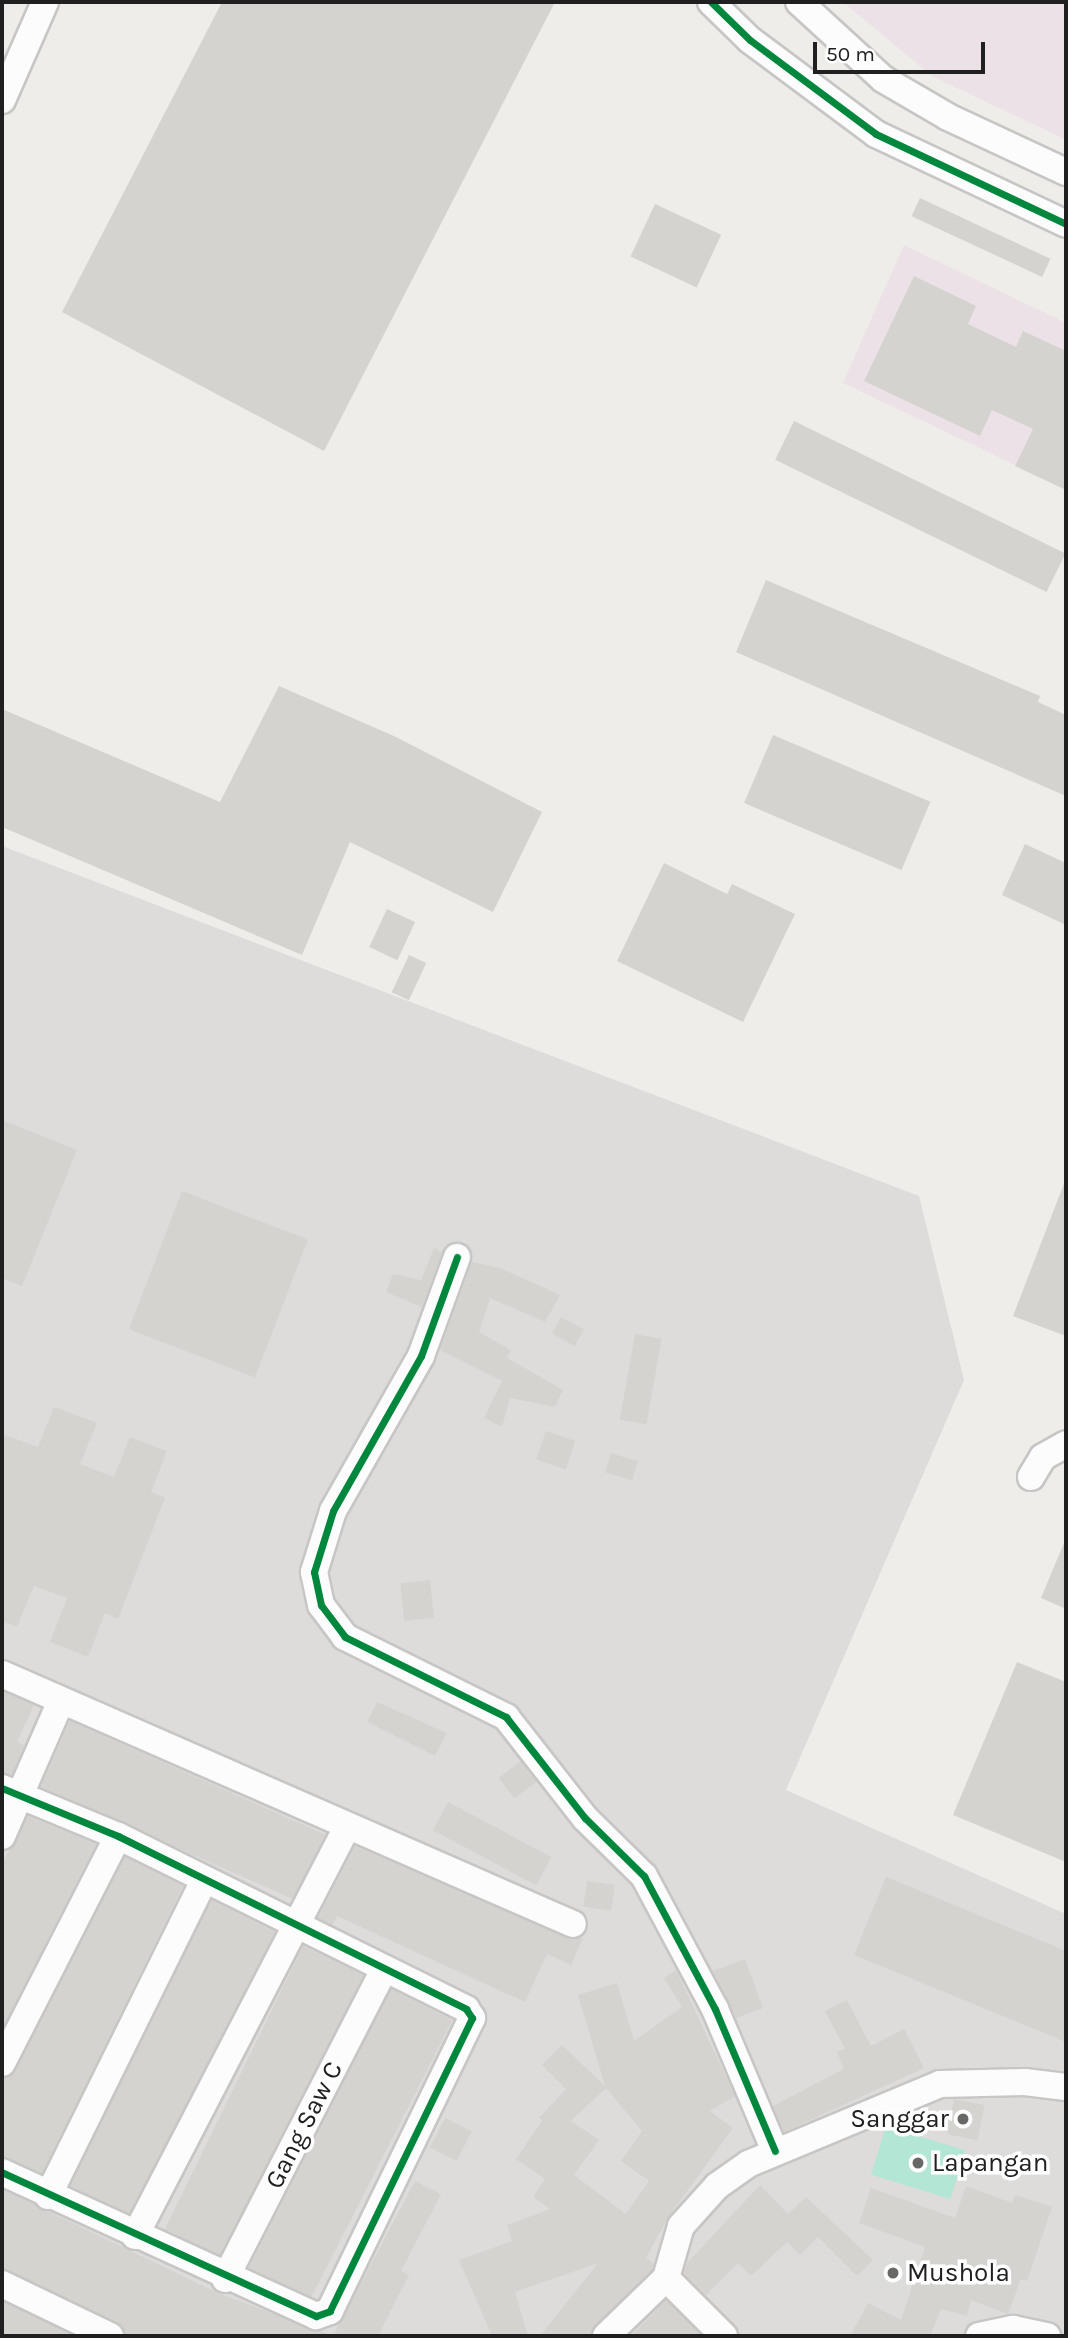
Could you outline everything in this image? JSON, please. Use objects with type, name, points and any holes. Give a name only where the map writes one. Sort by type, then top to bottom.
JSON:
[{"type":"street","points":[[2,100],[45,2]]},
{"type":"street","points":[[711,2],[750,40],[876,134],[1066,224]]},
{"type":"street","points":[[799,2],[883,79],[947,117],[1066,172]]},
{"type":"street","points":[[457,1258],[421,1356],[333,1511],[314,1572],[321,1605],[345,1637],[514,1724],[585,1818],[644,1876],[715,2009],[775,2151]]},
{"type":"street","points":[[1031,1477],[1043,1457],[1066,1444]]},
{"type":"street","points":[[2,1674],[346,1829],[573,1924]]},
{"type":"street","points":[[2,1836],[12,1792],[61,1701]]},
{"type":"street","points":[[2,2172],[225,2279],[309,2315],[330,2311],[472,2018],[466,2009],[383,1971],[118,1836],[12,1792]]},
{"type":"street","points":[[135,2236],[346,1829]]},
{"type":"street","points":[[2,2063],[118,1836]]},
{"type":"street","points":[[48,2196],[204,1880]]},
{"type":"street","name":"Gang Saw C","points":[[225,2279],[383,1971]]},
{"type":"street","points":[[606,2336],[666,2278],[681,2225],[717,2186],[775,2151],[940,2084],[1025,2082],[1066,2087]]},
{"type":"street","points":[[666,2278],[724,2336]]},
{"type":"street","points":[[2,2284],[110,2336]]},
{"type":"street","points":[[979,2336],[1013,2329],[1047,2336]]},
{"type":"shaded area","points":[[843,2],[1066,2],[1066,140],[932,76]]},
{"type":"shaded area","points":[[904,245],[1066,323],[1066,489],[843,383]]},
{"type":"shaded area","points":[[2,846],[919,1196],[964,1380],[786,1790],[1066,1914],[1066,2336],[2,2336]]},
{"type":"shaded area","name":"Mushola","points":[[883,2251],[913,2261],[903,2294],[872,2284]]},
{"type":"green space","name":"Lapangan","points":[[886,2126],[965,2150],[950,2199],[871,2175]]},
{"type":"building","points":[[222,2],[555,2],[324,451],[62,312]]},
{"type":"building","points":[[920,198],[1051,259],[1042,277],[912,216]]},
{"type":"building","points":[[655,204],[721,235],[697,287],[630,257]]},
{"type":"building","points":[[914,276],[976,306],[968,324],[1016,347],[1023,331],[1066,351],[1066,490],[1015,466],[1033,429],[992,410],[980,436],[864,381]]},
{"type":"building","points":[[794,421],[1065,553],[1047,592],[775,460]]},
{"type":"building","points":[[766,580],[1040,696],[1038,702],[1066,715],[1066,796],[736,652]]},
{"type":"building","points":[[279,686],[394,736],[542,812],[493,912],[350,842],[302,955],[2,827],[2,709],[220,802]]},
{"type":"building","points":[[773,735],[930,802],[901,870],[744,803]]},
{"type":"building","points":[[1025,844],[1066,863],[1066,925],[1002,895]]},
{"type":"building","points":[[664,863],[727,894],[732,884],[795,914],[743,1022],[617,961]]},
{"type":"building","points":[[387,909],[415,922],[397,960],[369,947]]},
{"type":"building","points":[[409,955],[426,963],[409,1000],[392,992]]},
{"type":"building","points":[[2,1120],[77,1150],[22,1286],[2,1278]]},
{"type":"building","points":[[1066,1181],[1066,1336],[1013,1316]]},
{"type":"building","points":[[182,1191],[308,1239],[255,1378],[129,1329]]},
{"type":"building","points":[[434,1248],[442,1252],[422,1307],[386,1292],[393,1274],[421,1280]]},
{"type":"building","points":[[472,1262],[500,1268],[560,1295],[545,1322],[490,1298],[479,1332],[511,1350],[507,1358],[563,1390],[555,1407],[510,1398],[502,1427],[484,1418],[502,1381],[440,1350]]},
{"type":"building","points":[[561,1317],[584,1330],[575,1346],[552,1334]]},
{"type":"building","points":[[635,1334],[662,1339],[646,1424],[620,1420]]},
{"type":"building","points":[[54,1407],[97,1423],[80,1464],[114,1477],[130,1437],[167,1451],[151,1492],[165,1498],[118,1619],[105,1613],[88,1657],[50,1642],[67,1598],[34,1586],[17,1627],[2,1621],[2,1434],[38,1447]]},
{"type":"building","points":[[546,1431],[575,1441],[566,1469],[536,1459]]},
{"type":"building","points":[[611,1453],[638,1461],[632,1480],[605,1472]]},
{"type":"building","points":[[1066,1538],[1066,1609],[1041,1598]]},
{"type":"building","points":[[430,1580],[434,1618],[404,1621],[400,1583]]},
{"type":"building","points":[[1017,1662],[1066,1682],[1066,1862],[953,1815]]},
{"type":"building","points":[[2,1691],[34,1705],[17,1742],[24,1745],[12,1775],[2,1773]]},
{"type":"building","points":[[377,1702],[447,1733],[435,1756],[367,1722]]},
{"type":"building","points":[[70,1721],[325,1834],[296,1900],[41,1787]]},
{"type":"building","points":[[521,1761],[537,1782],[514,1799],[499,1778]]},
{"type":"building","points":[[448,1802],[551,1857],[536,1885],[433,1830]]},
{"type":"building","points":[[28,1816],[96,1844],[2,2029],[2,1864]]},
{"type":"building","points":[[355,1846],[567,1938],[583,1938],[571,1965],[547,1954],[525,2002],[337,1916],[332,1925],[318,1918]]},
{"type":"building","points":[[125,1857],[183,1886],[42,2173],[2,2156],[2,2079],[16,2070]]},
{"type":"building","points":[[886,1877],[1066,1951],[1066,2042],[854,1955]]},
{"type":"building","points":[[587,1881],[615,1885],[611,1911],[583,1907]]},
{"type":"building","points":[[212,1900],[275,1932],[130,2216],[67,2184]]},
{"type":"building","points":[[303,1946],[363,1975],[225,2258],[165,2229]]},
{"type":"building","points":[[745,1959],[763,2008],[736,2018],[713,1971]]},
{"type":"building","points":[[676,1970],[735,2096],[710,2111],[733,2128],[669,2216],[646,2258],[654,2264],[652,2270],[595,2325],[591,2336],[540,2336],[598,2263],[515,2292],[528,2336],[492,2336],[459,2260],[512,2241],[507,2225],[550,2209],[533,2197],[545,2179],[516,2159],[542,2121],[539,2118],[566,2089],[542,2065],[562,2045],[605,2086],[578,1995],[617,1983],[634,2041],[682,2007],[664,1978]],"holes":[[[606,2088],[642,2131],[621,2161],[649,2181],[626,2214],[574,2175],[599,2140],[571,2121]]]},
{"type":"building","points":[[391,1989],[452,2020],[310,2300],[248,2269]]},
{"type":"building","points":[[847,2000],[871,2046],[904,2029],[924,2068],[784,2132],[773,2106],[844,2069],[837,2052],[845,2049],[825,2011]]},
{"type":"building","name":"Sanggar","points":[[954,2099],[984,2105],[978,2140],[947,2134]]},
{"type":"building","points":[[445,2118],[472,2132],[457,2161],[430,2147]]},
{"type":"building","points":[[415,2181],[441,2194],[401,2271],[409,2275],[378,2336],[333,2336]]},
{"type":"building","points":[[760,2185],[788,2214],[806,2197],[873,2260],[857,2276],[818,2237],[800,2255],[787,2242],[751,2276],[738,2263],[706,2295],[684,2273],[687,2263]]},
{"type":"building","points":[[966,2186],[1012,2203],[1015,2195],[1052,2207],[1027,2281],[1021,2279],[1008,2314],[971,2300],[967,2316],[941,2309],[930,2336],[850,2336],[868,2303],[901,2320],[925,2247],[859,2223],[871,2188],[955,2218]]},
{"type":"building","points":[[2,2189],[218,2293],[333,2336],[126,2336],[117,2322],[2,2268]]},
{"type":"building","points":[[666,2300],[702,2336],[631,2336]]},
{"type":"building","points":[[2,2301],[74,2336],[2,2336]]},
{"type":"cycle path","points":[[711,2],[750,40],[876,134],[1066,224]]},
{"type":"cycle path","points":[[457,1257],[421,1356],[333,1511],[314,1572],[321,1605],[345,1637],[506,1717],[585,1818],[644,1876],[715,2009],[775,2151]]},
{"type":"cycle path","points":[[2,1788],[118,1836],[466,2009],[472,2018],[330,2311],[316,2316],[2,2172]]},
{"type":"place","name":"Sanggar","points":[[963,2119]]},
{"type":"place","name":"Lapangan","points":[[918,2163]]},
{"type":"place","name":"Mushola","points":[[893,2273]]}]
